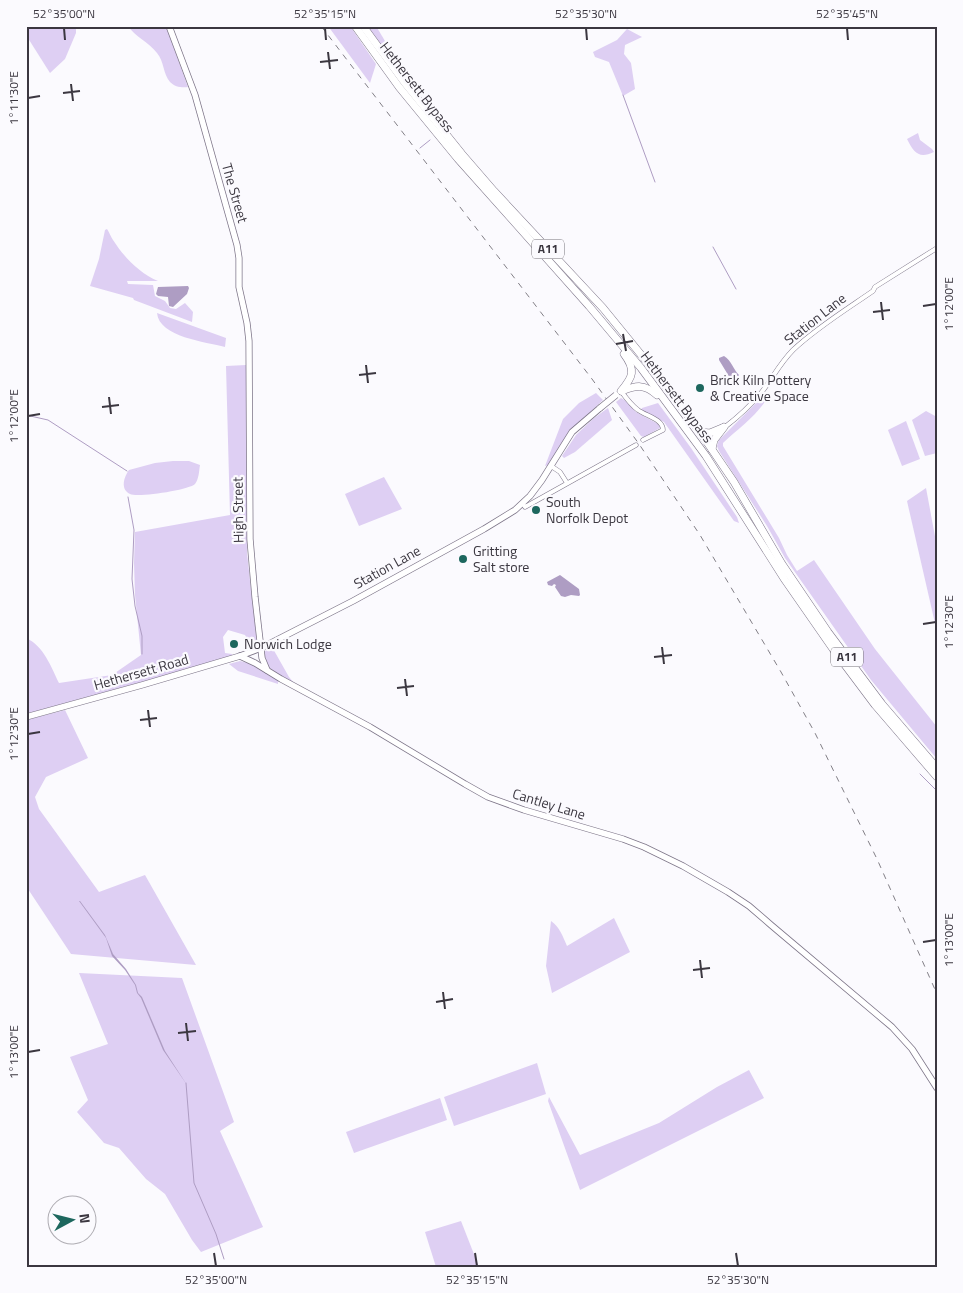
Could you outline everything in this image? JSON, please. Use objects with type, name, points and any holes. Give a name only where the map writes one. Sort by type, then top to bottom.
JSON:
[{"type":"highway","name":"Hethersett Bypass","points":[[355,26],[399,86],[458,159],[608,327],[641,368],[728,489],[832,650],[886,719],[937,777]]},
{"type":"highway","name":"Hethersett Bypass","points":[[363,26],[404,82],[462,154],[615,322],[656,372],[734,482],[787,571],[828,632],[882,704],[937,768]]},
{"type":"highway","name":"A11","points":[[608,327],[631,365],[631,378],[619,393]]},
{"type":"highway","name":"A11","points":[[619,393],[636,386],[646,387],[658,395],[674,412]]},
{"type":"highway","points":[[700,432],[710,432],[724,427]]},
{"type":"highway","points":[[712,449],[714,440],[724,427]]},
{"type":"street","name":"The Street","points":[[169,26],[195,96],[237,245],[239,287],[249,341],[248,371]]},
{"type":"street","name":"Station Lane","points":[[724,427],[752,404],[783,362],[808,337],[873,291],[875,287],[937,248]]},
{"type":"street","name":"High Street","points":[[248,371],[250,539],[261,648]]},
{"type":"street","name":"Station Lane","points":[[261,648],[353,601],[501,519],[522,504],[542,480],[572,432],[619,393]]},
{"type":"street","points":[[619,393],[638,411],[658,420],[664,426],[663,430],[643,440]]},
{"type":"street","name":"Station Lane","points":[[522,504],[528,506],[636,445]]},
{"type":"street","points":[[551,466],[560,472],[567,483]]},
{"type":"street","points":[[261,648],[262,658],[267,670]]},
{"type":"street","name":"Hethersett Road","points":[[26,716],[142,685],[261,648]]},
{"type":"street","name":"Cantley Lane","points":[[240,656],[370,727],[488,797],[644,847],[683,866],[728,892],[749,906],[883,1019],[912,1049],[937,1088]]},
{"type":"shaded area","points":[[32,26],[76,26],[76,33],[65,59],[50,73],[26,35],[26,28]]},
{"type":"shaded area","points":[[128,26],[166,26],[188,87],[179,87],[170,82],[157,53]]},
{"type":"shaded area","points":[[328,26],[350,26],[376,64],[370,83]]},
{"type":"shaded area","points":[[367,26],[376,26],[403,71],[401,71]]},
{"type":"shaded area","points":[[627,29],[642,37],[625,45],[624,54],[631,63],[635,89],[623,96],[609,62],[595,57],[593,52],[617,40]]},
{"type":"shaded area","points":[[918,133],[920,140],[934,152],[921,155],[912,148],[907,139]]},
{"type":"shaded area","points":[[107,229],[112,239],[127,258],[144,274],[158,281],[127,281],[128,284],[153,285],[155,296],[165,301],[170,308],[176,309],[185,303],[193,312],[192,322],[133,298],[90,286],[99,259],[105,230]]},
{"type":"shaded area","points":[[188,286],[187,294],[173,307],[169,306],[168,297],[156,294],[158,287]]},
{"type":"shaded area","points":[[157,313],[226,338],[225,347],[174,333],[160,321]]},
{"type":"shaded area","points":[[724,356],[739,375],[736,379],[732,380],[730,378],[719,360],[719,358]]},
{"type":"shaded area","points":[[246,365],[247,553],[257,644],[255,648],[249,650],[250,644],[245,635],[228,630],[223,637],[225,653],[232,654],[232,657],[26,714],[26,638],[38,646],[50,664],[59,683],[112,675],[141,655],[135,595],[135,532],[230,515],[226,366]]},
{"type":"shaded area","points":[[767,392],[770,394],[760,408],[723,443],[723,446],[797,571],[814,560],[875,649],[937,727],[937,759],[871,680],[785,558],[719,451],[717,446],[719,440]]},
{"type":"shaded area","points":[[596,393],[603,400],[571,430],[549,465],[545,466],[563,419],[579,403]]},
{"type":"shaded area","points":[[621,398],[636,412],[660,425],[660,428],[644,437],[641,436],[616,402]]},
{"type":"shaded area","points":[[658,403],[691,448],[737,517],[739,523],[734,521],[664,422],[641,410]]},
{"type":"shaded area","points":[[608,408],[612,420],[575,452],[564,458],[562,456],[576,435]]},
{"type":"shaded area","points":[[926,411],[937,417],[937,453],[925,456],[912,420]]},
{"type":"shaded area","points":[[906,421],[920,459],[902,466],[888,430]]},
{"type":"shaded area","points":[[189,461],[200,465],[195,484],[174,491],[142,495],[130,494],[125,489],[124,479],[129,470],[155,463]]},
{"type":"shaded area","points":[[384,477],[402,509],[359,526],[345,494]]},
{"type":"shaded area","points":[[926,488],[937,547],[937,632],[907,501]]},
{"type":"shaded area","points":[[560,575],[579,589],[579,596],[561,596],[555,587],[556,585],[548,585],[547,582]]},
{"type":"shaded area","points":[[272,647],[294,683],[279,676],[269,668],[264,654],[266,650]]},
{"type":"shaded area","points":[[240,661],[255,665],[278,680],[278,684],[238,671],[229,664]]},
{"type":"shaded area","points":[[65,710],[88,758],[46,777],[35,797],[39,809],[99,892],[145,875],[196,965],[71,954],[26,886],[26,720]]},
{"type":"shaded area","points":[[79,901],[105,935],[113,954],[126,969],[136,985],[165,1051],[187,1085],[163,1050],[141,998],[137,993],[135,985],[112,956],[106,938]]},
{"type":"shaded area","points":[[614,918],[630,952],[552,993],[546,966],[551,921],[559,929],[567,946]]},
{"type":"shaded area","points":[[79,973],[182,978],[234,1122],[220,1131],[263,1227],[201,1252],[165,1194],[146,1179],[119,1148],[104,1143],[77,1112],[88,1100],[70,1057],[108,1044]]},
{"type":"shaded area","points":[[537,1063],[546,1094],[454,1126],[444,1097]]},
{"type":"shaded area","points":[[749,1070],[764,1098],[580,1190],[548,1101],[549,1097],[580,1155],[659,1123],[717,1087]]},
{"type":"shaded area","points":[[440,1098],[447,1120],[354,1153],[346,1132]]},
{"type":"shaded area","points":[[461,1221],[479,1267],[436,1267],[425,1232]]},
{"type":"waterway","points":[[623,95],[655,182]]},
{"type":"waterway","points":[[420,148],[430,140]]},
{"type":"waterway","points":[[713,247],[736,289]]},
{"type":"waterway","points":[[26,415],[48,420],[127,471]]},
{"type":"waterway","points":[[128,497],[134,530],[132,579],[135,606],[142,636],[142,654]]},
{"type":"waterway","points":[[920,774],[937,791]]},
{"type":"waterway","points":[[186,1083],[194,1183],[216,1234],[224,1259]]},
{"type":"railway","points":[[321,26],[592,379],[639,444],[700,535],[815,733],[877,859],[937,994]]},
{"type":"place","name":"Brick Kiln Pottery & Creative Space","points":[[700,388]]},
{"type":"place","name":"South Norfolk Depot","points":[[536,510]]},
{"type":"place","name":"Gritting Salt store","points":[[463,559]]},
{"type":"place","name":"Norwich Lodge","points":[[234,644]]}]
